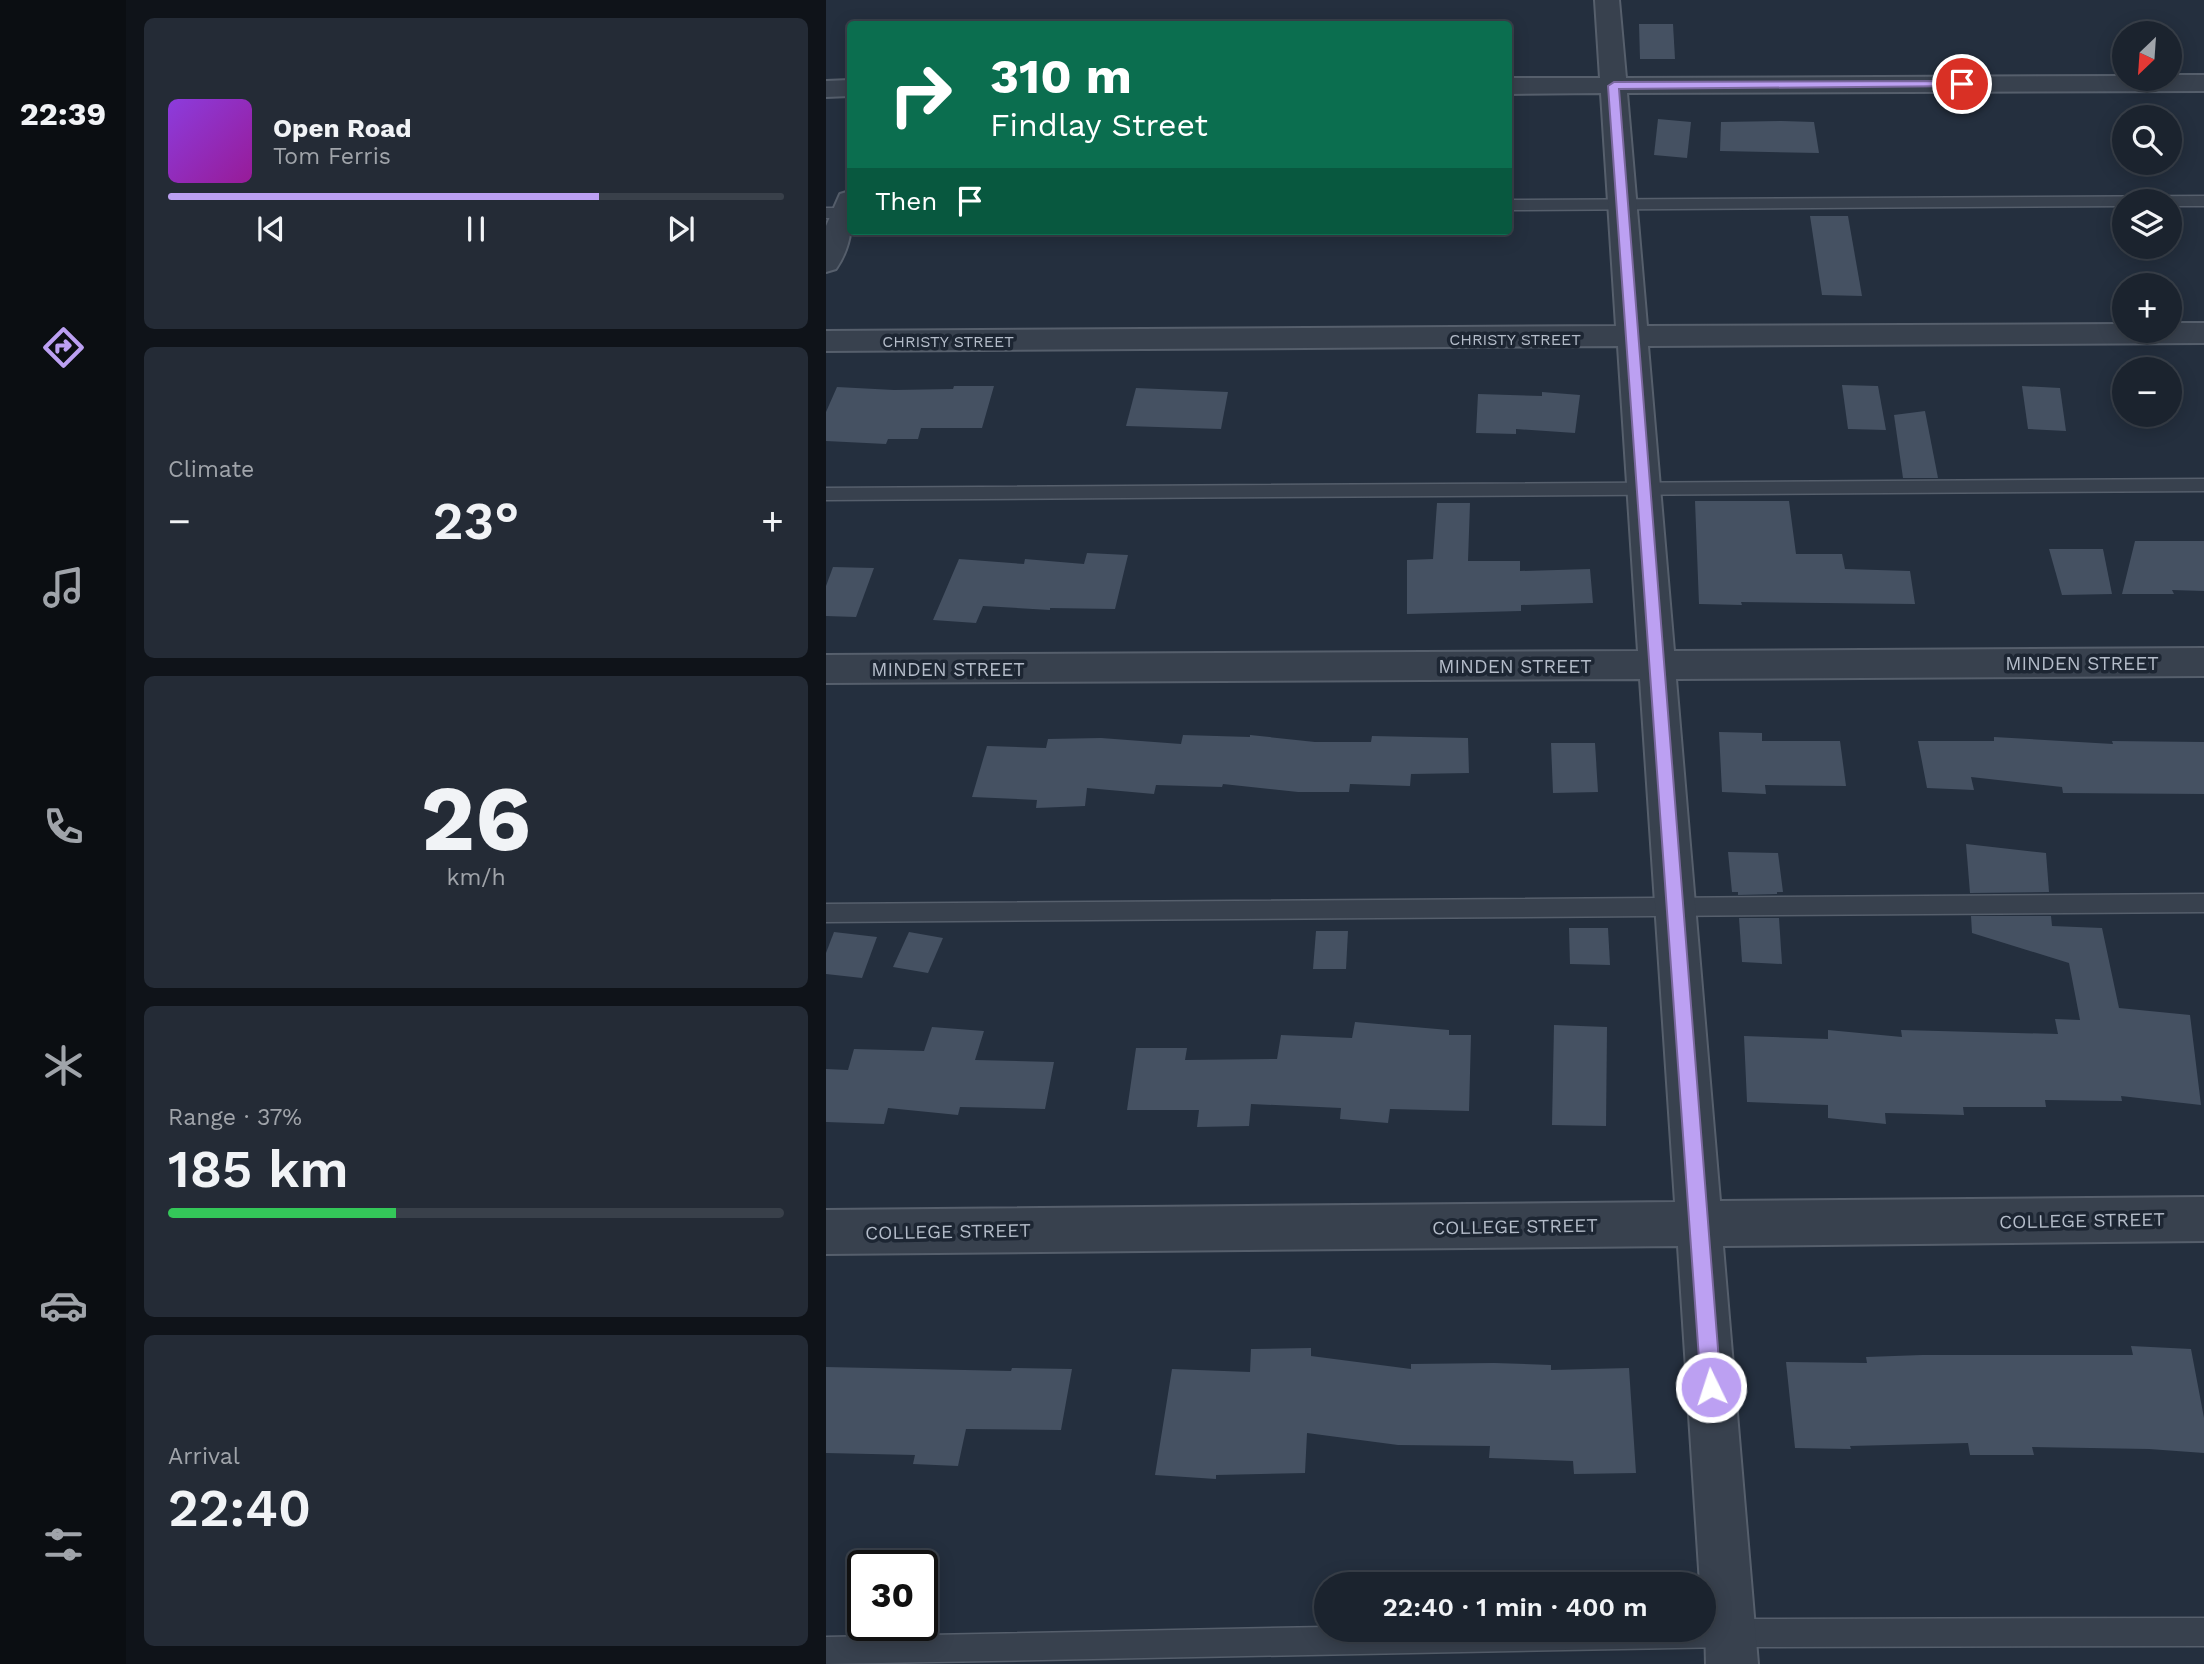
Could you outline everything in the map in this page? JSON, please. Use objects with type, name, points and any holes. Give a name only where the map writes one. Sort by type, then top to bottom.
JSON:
[{"type":"street","points":[[1607,0],[1731,1649]]},
{"type":"street","points":[[1512,86],[2204,83]]},
{"type":"street","points":[[826,89],[847,88]]},
{"type":"street","points":[[826,263],[843,210]]},
{"type":"street","name":"CHRISTY STREET","points":[[826,341],[2204,333]]},
{"type":"street","name":"MINDEN STREET","points":[[826,670],[2204,662]]},
{"type":"street","name":"COLLEGE STREET","points":[[826,1232],[2204,1219]]},
{"type":"lane","points":[[1512,205],[2204,201]]},
{"type":"lane","points":[[826,494],[2204,485]]},
{"type":"lane","points":[[826,913],[2204,903]]},
{"type":"lane","points":[[826,1651],[1731,1649],[2204,1632]]},
{"type":"building","points":[[1639,24],[1673,24],[1675,59],[1640,59]]},
{"type":"building","points":[[1658,119],[1691,122],[1687,158],[1654,155]]},
{"type":"building","points":[[1721,122],[1814,122],[1819,153],[1720,151]]},
{"type":"building","points":[[1810,216],[1848,216],[1862,296],[1822,295]]},
{"type":"building","points":[[1842,385],[1878,386],[1886,430],[1848,429]]},
{"type":"building","points":[[954,386],[994,386],[982,428],[921,428],[918,439],[888,439],[886,444],[826,441],[826,412],[837,387],[894,390],[953,389]]},
{"type":"building","points":[[2022,386],[2060,388],[2066,431],[2028,429]]},
{"type":"building","points":[[1136,388],[1228,392],[1221,429],[1126,426]]},
{"type":"building","points":[[1542,392],[1580,395],[1575,433],[1516,429],[1516,434],[1476,433],[1478,394],[1542,396]]},
{"type":"building","points":[[1925,411],[1938,478],[1903,478],[1894,415]]},
{"type":"building","points":[[1695,501],[1789,501],[1796,554],[1842,554],[1845,569],[1910,571],[1915,604],[1699,604]]},
{"type":"building","points":[[1437,503],[1470,503],[1468,561],[1520,561],[1520,571],[1590,569],[1593,603],[1521,605],[1521,611],[1407,614],[1407,560],[1433,559]]},
{"type":"building","points":[[2135,541],[2204,541],[2204,591],[2172,590],[2174,594],[2122,594]]},
{"type":"building","points":[[2049,549],[2103,549],[2112,594],[2062,595]]},
{"type":"building","points":[[1087,553],[1128,555],[1115,609],[1050,610],[983,606],[976,623],[933,620],[959,559],[1024,564],[1025,559],[1084,564]]},
{"type":"building","points":[[833,567],[874,568],[856,617],[826,616],[826,586]]},
{"type":"building","points":[[1719,732],[1762,733],[1762,741],[1840,741],[1846,786],[1765,785],[1766,794],[1722,792]]},
{"type":"building","points":[[1183,735],[1250,735],[1315,742],[1371,742],[1372,736],[1468,738],[1469,773],[1411,774],[1410,786],[1350,784],[1349,792],[1298,792],[1223,784],[1222,787],[1156,785],[1154,794],[1087,788],[1085,806],[1036,808],[1037,800],[972,797],[987,746],[1046,748],[1048,739],[1101,738],[1181,744]]},
{"type":"building","points":[[1994,737],[2113,744],[2112,741],[2204,742],[2204,794],[2063,793],[2062,787],[1971,777],[1974,790],[1927,788],[1918,741],[1994,741]]},
{"type":"building","points":[[1551,743],[1595,743],[1598,792],[1553,793]]},
{"type":"building","points":[[1966,844],[2046,853],[2049,892],[1970,893]]},
{"type":"building","points":[[1728,852],[1778,853],[1783,892],[1738,895],[1738,892],[1732,892]]},
{"type":"building","points":[[1971,916],[2051,916],[2052,926],[2102,928],[2119,1008],[2190,1015],[2201,1105],[2121,1096],[2122,1101],[2045,1100],[2046,1107],[1963,1107],[1964,1115],[1885,1113],[1886,1124],[1828,1118],[1828,1105],[1747,1102],[1744,1036],[1828,1039],[1828,1030],[1902,1037],[1901,1030],[2058,1034],[2055,1019],[2080,1020],[2069,963],[1972,933]]},
{"type":"building","points":[[1739,918],[1779,918],[1782,964],[1742,962]]},
{"type":"building","points":[[1569,928],[1608,928],[1610,965],[1570,964]]},
{"type":"building","points":[[1316,931],[1348,931],[1346,969],[1313,969]]},
{"type":"building","points":[[834,932],[877,937],[862,978],[826,974],[826,953]]},
{"type":"building","points":[[909,932],[943,938],[928,973],[893,967]]},
{"type":"building","points":[[1355,1022],[1449,1030],[1449,1035],[1471,1035],[1469,1111],[1390,1109],[1388,1123],[1340,1119],[1341,1108],[1251,1104],[1249,1126],[1197,1127],[1199,1110],[1127,1110],[1136,1048],[1187,1048],[1185,1060],[1277,1059],[1281,1035],[1352,1038]]},
{"type":"building","points":[[1554,1025],[1607,1027],[1606,1126],[1552,1125]]},
{"type":"building","points":[[932,1027],[984,1031],[975,1060],[1054,1062],[1045,1109],[960,1107],[958,1115],[888,1108],[884,1124],[826,1122],[826,1069],[848,1070],[854,1049],[924,1051]]},
{"type":"building","points":[[2131,1346],[2191,1349],[2204,1418],[2204,1453],[2032,1447],[2034,1455],[1970,1455],[1968,1443],[1850,1446],[1851,1449],[1795,1448],[1786,1362],[1867,1363],[1866,1357],[1922,1355],[2133,1355]]},
{"type":"building","points":[[1311,1348],[1311,1356],[1411,1369],[1411,1364],[1494,1363],[1551,1365],[1551,1370],[1629,1368],[1636,1473],[1574,1474],[1573,1461],[1489,1458],[1490,1446],[1398,1445],[1307,1433],[1305,1473],[1216,1475],[1216,1479],[1155,1475],[1172,1369],[1250,1372],[1251,1349]]},
{"type":"building","points":[[826,1367],[1011,1371],[1012,1368],[1072,1369],[1061,1430],[966,1429],[958,1466],[913,1464],[915,1455],[826,1453]]},
{"type":"route","points":[[1711,1387],[1614,86],[1962,84]]}]
